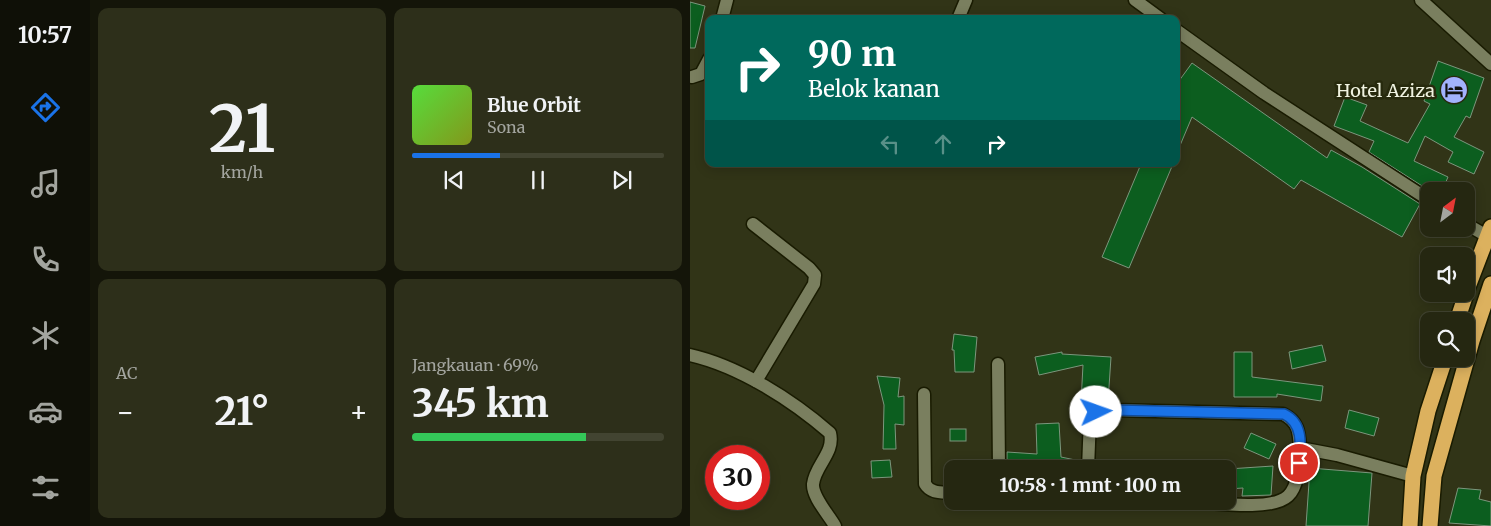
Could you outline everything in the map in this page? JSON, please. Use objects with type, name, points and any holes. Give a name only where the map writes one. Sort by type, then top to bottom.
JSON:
[{"type":"highway","points":[[1475,271],[1490,234]]},
{"type":"highway","points":[[1430,526],[1434,476],[1469,350],[1491,284]]},
{"type":"highway","points":[[1410,526],[1413,476],[1428,411],[1442,367]]},
{"type":"street","points":[[723,15],[727,0]]},
{"type":"street","points":[[960,15],[966,0]]},
{"type":"street","points":[[1135,0],[1156,15]]},
{"type":"street","points":[[1420,0],[1491,64]]},
{"type":"street","points":[[1180,33],[1264,93],[1420,194]]},
{"type":"street","points":[[692,77],[701,74],[705,66]]},
{"type":"street","points":[[753,224],[809,268],[815,275],[814,284],[756,381]]},
{"type":"street","points":[[1475,228],[1490,234]]},
{"type":"street","points":[[690,355],[731,367],[756,381],[830,432],[831,447],[813,484],[815,493],[835,526]]},
{"type":"street","points":[[998,364],[999,460]]},
{"type":"street","points":[[924,394],[925,484],[935,492],[944,493]]},
{"type":"street","points":[[1088,460],[1090,417],[1096,412],[1112,410],[1284,414],[1291,418],[1299,428],[1300,448],[1294,486],[1289,496],[1279,503],[1264,505],[1236,504]]},
{"type":"street","points":[[1300,448],[1338,455],[1413,476]]},
{"type":"building","points":[[690,2],[705,6],[695,48],[690,48]]},
{"type":"building","points":[[1438,61],[1484,78],[1470,118],[1466,116],[1454,137],[1484,152],[1474,174],[1448,162],[1453,152],[1425,136],[1414,161],[1448,177],[1446,182],[1420,182],[1420,185],[1369,152],[1374,141],[1334,126],[1345,97],[1367,105],[1360,121],[1408,143],[1430,104],[1424,101]]},
{"type":"building","points":[[1192,63],[1327,158],[1331,150],[1362,167],[1420,204],[1402,237],[1301,180],[1294,189],[1192,117],[1180,146],[1180,80]]},
{"type":"building","points":[[1140,167],[1172,167],[1129,268],[1102,257]]},
{"type":"building","points":[[954,334],[977,337],[974,372],[955,372],[954,350],[952,350]]},
{"type":"building","points":[[1322,345],[1326,361],[1292,369],[1289,352]]},
{"type":"building","points":[[1062,352],[1062,354],[1111,357],[1108,402],[1081,402],[1083,365],[1039,375],[1035,357]]},
{"type":"building","points":[[1234,352],[1252,352],[1252,377],[1323,386],[1321,401],[1277,394],[1277,397],[1234,397]]},
{"type":"building","points":[[877,376],[900,378],[898,397],[904,396],[904,425],[895,424],[896,449],[883,449],[884,405]]},
{"type":"building","points":[[1349,410],[1379,418],[1374,436],[1345,428]]},
{"type":"building","points":[[1059,423],[1061,457],[1075,460],[1007,460],[1007,452],[1037,454],[1036,424]]},
{"type":"building","points":[[950,429],[966,429],[966,441],[950,441]]},
{"type":"building","points":[[1251,433],[1276,444],[1269,459],[1244,448]]},
{"type":"building","points":[[890,460],[892,477],[872,478],[871,461]]},
{"type":"building","points":[[1273,466],[1271,495],[1242,496],[1243,488],[1236,488],[1236,468]]},
{"type":"building","points":[[1310,468],[1372,473],[1368,526],[1306,526]]},
{"type":"building","points":[[1458,488],[1481,490],[1479,499],[1491,502],[1491,526],[1449,523]]},
{"type":"place","name":"Hotel Aziza","points":[[1454,90]]},
{"type":"route","points":[[1096,412],[1112,410],[1272,412],[1284,414],[1291,418],[1299,428],[1299,463]]}]
